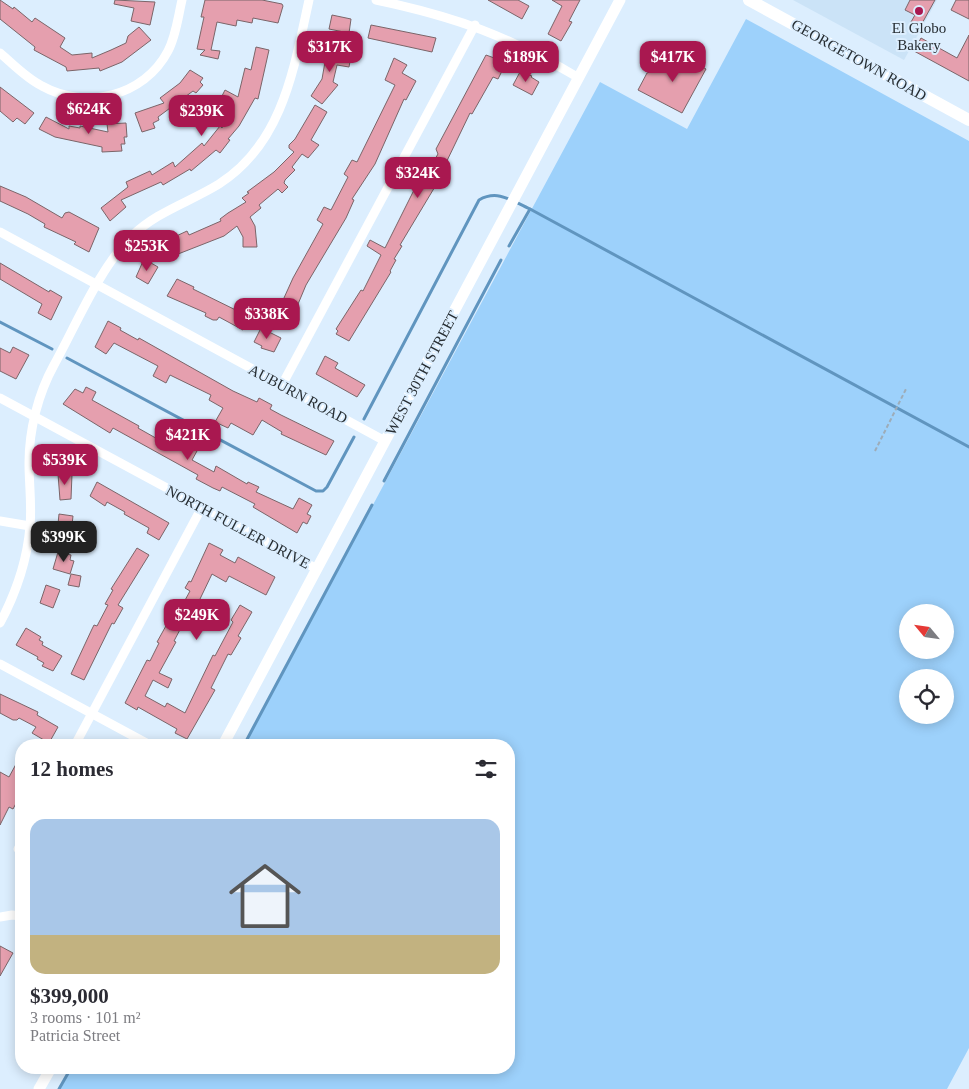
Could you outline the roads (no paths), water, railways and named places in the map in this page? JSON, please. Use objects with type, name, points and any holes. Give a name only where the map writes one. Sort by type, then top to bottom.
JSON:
[{"type":"main road","name":"GEORGETOWN ROAD","points":[[749,0],[969,120]]},
{"type":"street","points":[[0,53],[32,80],[54,92],[89,98],[114,95],[145,79],[162,61],[173,39],[182,0]]},
{"type":"street","points":[[0,623],[18,584],[26,555],[30,526],[29,453],[35,417],[53,366],[114,258],[139,229],[222,181],[244,162],[263,140],[288,92],[309,0]]},
{"type":"street","points":[[376,0],[427,11],[475,26],[520,45],[579,78]]},
{"type":"street","name":"WEST 30TH STREET","points":[[226,739],[620,0]]},
{"type":"street","points":[[282,385],[475,26]]},
{"type":"street","name":"AUBURN ROAD","points":[[0,232],[385,441]]},
{"type":"street","name":"NORTH FULLER DRIVE","points":[[0,398],[317,570]]},
{"type":"street","points":[[78,739],[202,508]]},
{"type":"street","points":[[0,522],[30,526]]},
{"type":"street","points":[[0,664],[139,739]]},
{"type":"street","points":[[0,917],[15,916]]},
{"type":"street","points":[[39,1089],[48,1074]]},
{"type":"waterway","points":[[364,419],[479,200],[486,197],[499,196],[530,209],[969,447]]},
{"type":"waterway","points":[[509,246],[530,209]]},
{"type":"waterway","points":[[384,481],[501,260]]},
{"type":"waterway","points":[[0,322],[52,349]]},
{"type":"waterway","points":[[67,358],[316,491],[323,491],[327,487],[354,437]]},
{"type":"waterway","points":[[247,739],[372,505]]},
{"type":"waterway","points":[[59,1089],[68,1074]]},
{"type":"place","name":"El Globo Bakery","points":[[919,11]]}]
